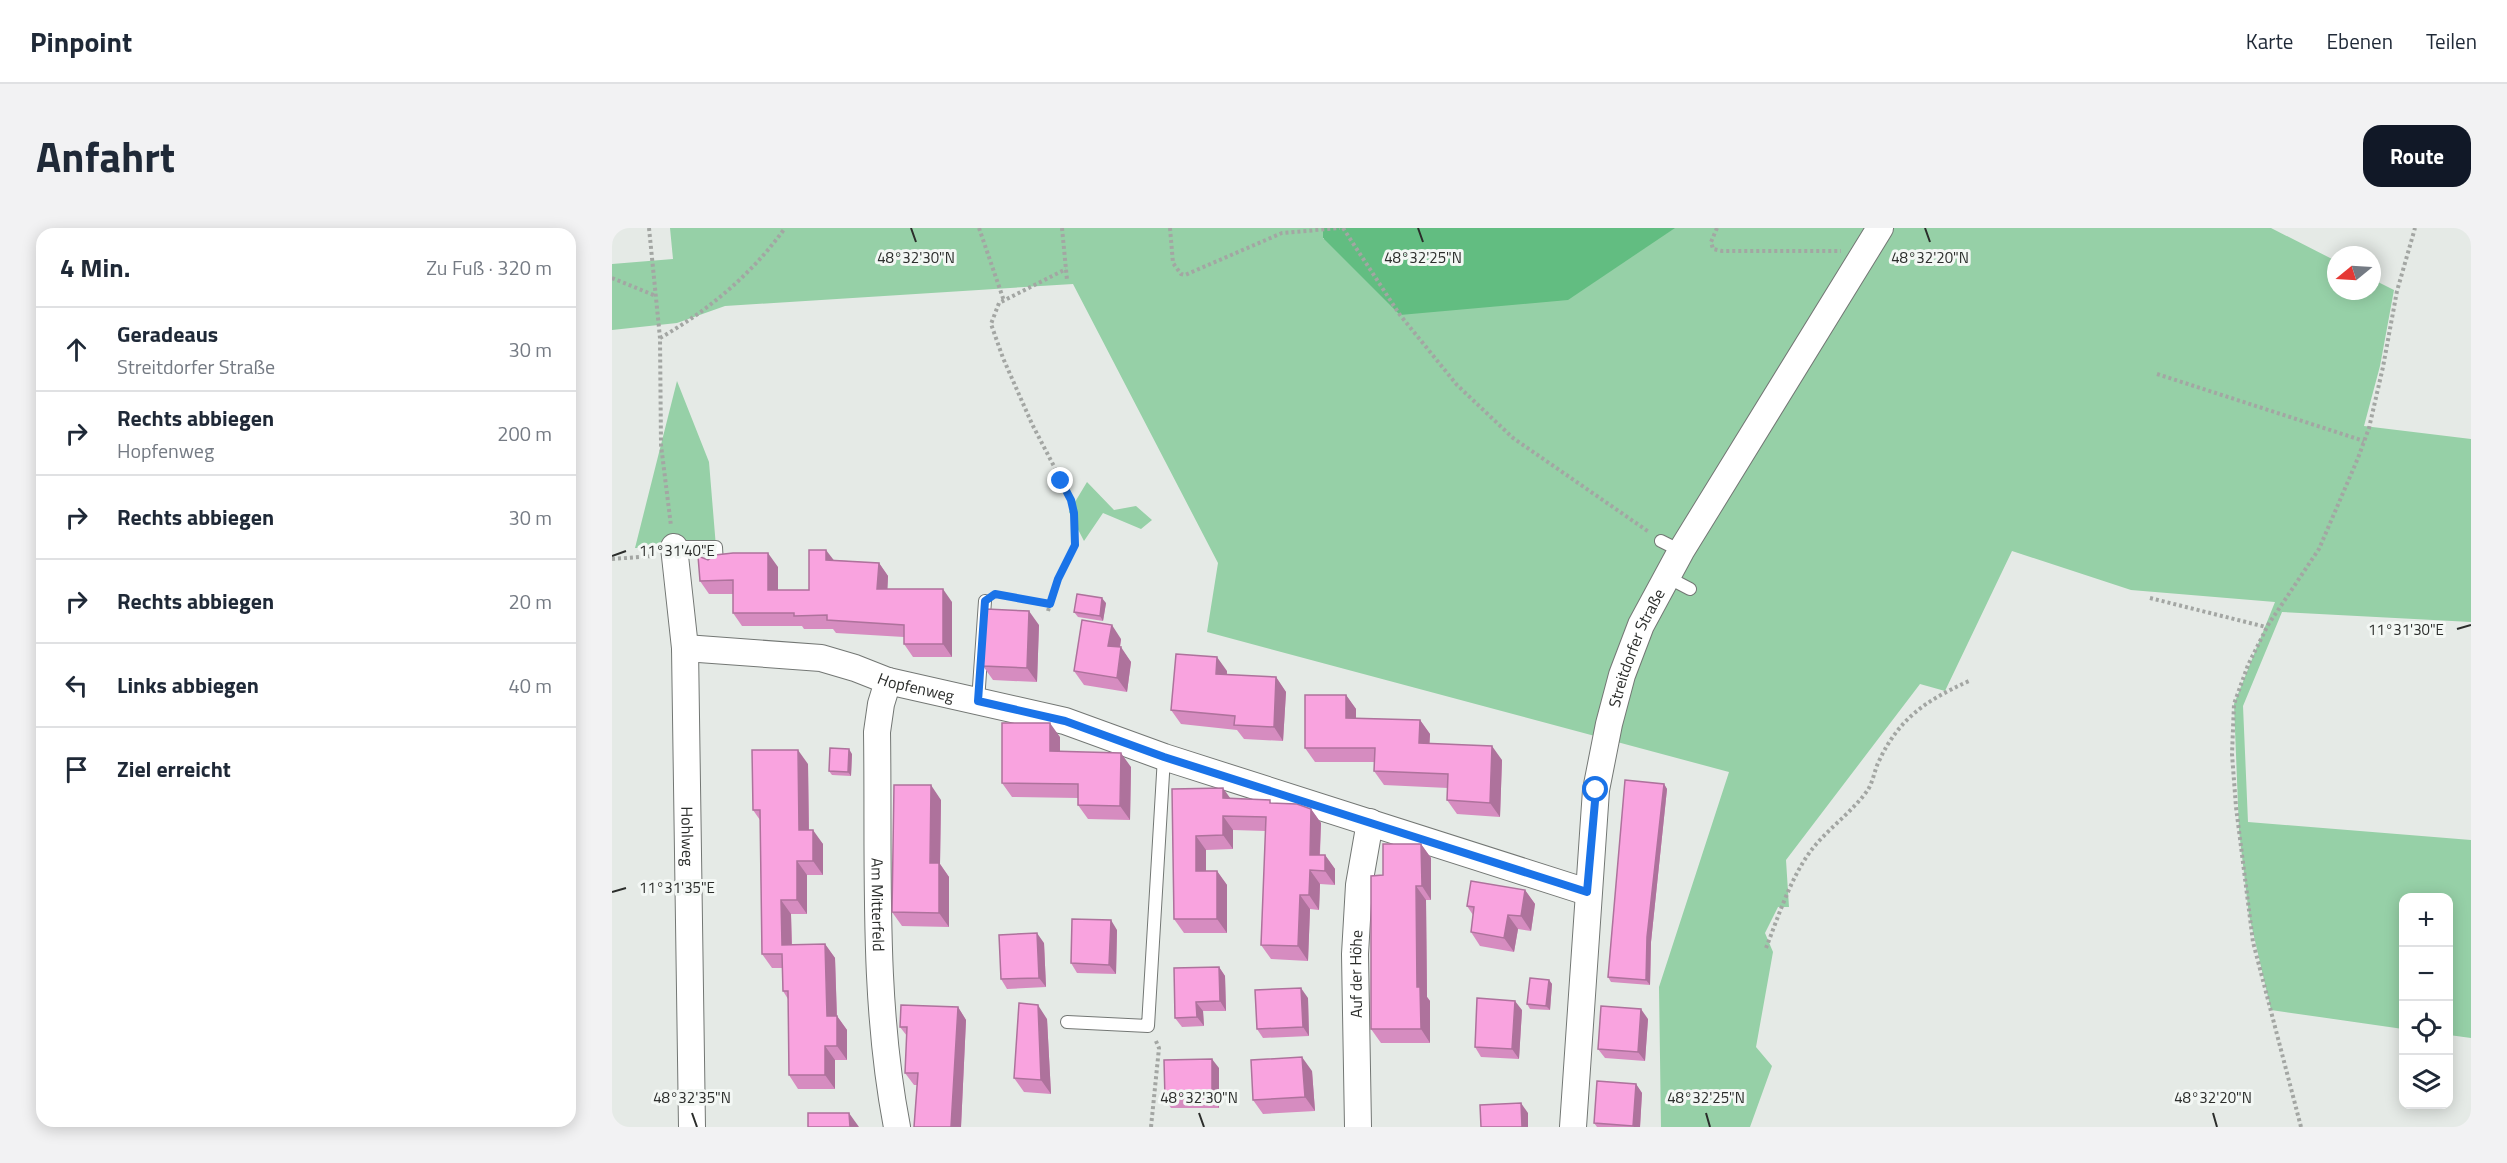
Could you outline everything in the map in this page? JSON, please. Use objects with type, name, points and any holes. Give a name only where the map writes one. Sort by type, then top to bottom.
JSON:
[{"type":"street","name":"Streitdorfer Straße","points":[[1573,1127],[1587,892],[1596,790],[1609,724],[1623,675],[1641,625],[1667,577],[1671,546],[1870,253],[1880,228]]},
{"type":"street","name":"Hohlweg","points":[[674,547],[685,648],[692,1127]]},
{"type":"street","name":"Hopfenweg","points":[[685,648],[821,658],[888,681],[1065,721],[1164,757],[1587,892]]},
{"type":"street","name":"Am Mitterfeld","points":[[888,681],[881,704],[877,732],[880,954],[885,1061],[897,1127]]},
{"type":"street","name":"Auf der Höhe","points":[[1358,1127],[1355,954],[1359,885],[1370,822]]},
{"type":"lane","points":[[674,547],[716,547],[717,565]]},
{"type":"lane","points":[[1667,577],[1690,589]]},
{"type":"lane","points":[[978,701],[985,601]]},
{"type":"lane","points":[[1067,1022],[1148,1026],[1164,757]]},
{"type":"path","points":[[612,559],[655,556],[674,547],[661,445],[660,338],[649,228]]},
{"type":"path","points":[[660,338],[719,297],[751,271],[785,228]]},
{"type":"path","points":[[979,228],[1004,301]]},
{"type":"path","points":[[1062,228],[1066,280]]},
{"type":"path","points":[[1170,228],[1173,263],[1181,274],[1185,275],[1282,233],[1342,228],[1400,315],[1457,385],[1513,438],[1671,546]]},
{"type":"path","points":[[1717,228],[1711,243],[1713,249],[1722,251],[1870,253]]},
{"type":"path","points":[[2301,1127],[2253,942],[2236,807],[2232,754],[2234,704],[2248,665],[2268,626],[2319,549],[2364,441],[2383,367],[2397,291],[2415,228]]},
{"type":"path","points":[[1048,611],[1058,579],[1075,545],[1074,513],[1071,500],[1016,388],[991,324],[999,303],[1066,269]]},
{"type":"path","points":[[612,278],[656,297]]},
{"type":"path","points":[[2157,374],[2364,441]]},
{"type":"path","points":[[985,601],[995,594],[1050,604]]},
{"type":"path","points":[[2150,598],[2266,627]]},
{"type":"path","points":[[1766,948],[1788,892],[1812,850],[1868,790],[1879,761],[1894,736],[1913,712],[1940,694],[1969,681]]},
{"type":"path","points":[[1148,1026],[1159,1048],[1151,1127]]},
{"type":"green space","points":[[670,228],[1323,228],[1323,239],[1674,228],[2271,228],[2327,256],[2327,300],[2381,300],[2381,284],[2394,290],[2380,366],[2364,426],[2471,439],[2471,622],[2282,612],[2243,706],[2248,822],[2471,840],[2471,1038],[2453,1036],[2453,893],[2399,893],[2399,1028],[2271,1010],[2249,915],[2239,831],[2234,704],[2275,602],[2131,590],[2012,551],[1945,691],[1920,684],[1786,860],[1789,907],[1778,907],[1765,933],[1773,952],[1756,1047],[1772,1066],[1750,1127],[1661,1127],[1659,987],[1729,772],[1207,632],[1218,563],[1073,284],[725,306],[677,323],[612,330],[612,264],[673,259]]},
{"type":"green space","points":[[1323,228],[1675,228],[1568,300],[1400,315],[1323,238]]},
{"type":"green space","points":[[677,381],[709,462],[716,547],[635,548]]},
{"type":"green space","points":[[1087,482],[1114,510],[1136,506],[1152,520],[1141,529],[1103,513],[1084,541],[1069,512]]},
{"type":"building","points":[[809,550],[826,550],[826,560],[879,563],[877,589],[943,589],[943,644],[904,644],[904,625],[827,620],[827,615],[733,613],[733,580],[700,581],[698,556],[708,560],[715,555],[768,553],[768,590],[809,590]]},
{"type":"building","points":[[1077,594],[1102,598],[1100,616],[1074,612]]},
{"type":"building","points":[[986,609],[1029,611],[1027,668],[983,666]]},
{"type":"building","points":[[1082,620],[1112,625],[1108,646],[1121,647],[1117,678],[1074,671]]},
{"type":"building","points":[[1176,654],[1217,657],[1216,674],[1276,677],[1274,727],[1234,725],[1235,716],[1171,710]]},
{"type":"building","points":[[1305,695],[1346,695],[1346,718],[1420,720],[1419,743],[1492,746],[1490,803],[1447,800],[1448,774],[1374,771],[1375,748],[1305,748]]},
{"type":"building","points":[[1002,723],[1050,723],[1050,751],[1121,753],[1120,806],[1078,805],[1078,784],[1002,783]]},
{"type":"building","points":[[830,748],[849,749],[848,772],[829,771]]},
{"type":"building","points":[[752,750],[798,750],[799,830],[813,830],[813,861],[797,861],[797,900],[781,900],[782,945],[825,944],[827,1016],[837,1016],[837,1046],[825,1046],[825,1075],[789,1075],[788,991],[783,991],[782,954],[762,954],[760,810],[753,810]]},
{"type":"building","points":[[1625,780],[1664,784],[1647,937],[1646,980],[1608,977]]},
{"type":"building","points":[[894,785],[931,785],[930,863],[939,863],[939,913],[892,912]]},
{"type":"building","points":[[1223,788],[1223,798],[1270,800],[1270,803],[1297,804],[1311,809],[1310,855],[1325,855],[1325,871],[1310,870],[1309,895],[1300,895],[1298,946],[1261,945],[1266,817],[1223,816],[1223,835],[1196,836],[1196,871],[1217,871],[1217,919],[1174,919],[1172,789]]},
{"type":"building","points":[[1383,844],[1421,844],[1422,886],[1416,886],[1417,987],[1420,987],[1421,1029],[1371,1029],[1371,876],[1383,875]]},
{"type":"building","points":[[1471,881],[1525,890],[1521,916],[1508,915],[1504,938],[1471,932],[1474,907],[1467,906]]},
{"type":"building","points":[[1072,919],[1111,920],[1109,965],[1071,963]]},
{"type":"building","points":[[1037,933],[1039,978],[1001,979],[999,935]]},
{"type":"building","points":[[1219,967],[1220,1001],[1196,1002],[1197,1017],[1175,1018],[1174,968]]},
{"type":"building","points":[[1530,978],[1549,980],[1546,1006],[1527,1004]]},
{"type":"building","points":[[1301,988],[1303,1027],[1257,1029],[1255,990]]},
{"type":"building","points":[[1477,998],[1515,1001],[1512,1049],[1475,1047]]},
{"type":"building","points":[[1019,1003],[1038,1005],[1041,1080],[1014,1078]]},
{"type":"building","points":[[901,1005],[958,1007],[951,1127],[914,1127],[918,1073],[905,1073],[907,1027],[900,1027]]},
{"type":"building","points":[[1601,1006],[1641,1009],[1638,1052],[1598,1049]]},
{"type":"building","points":[[1302,1057],[1305,1097],[1253,1100],[1251,1060]]},
{"type":"building","points":[[1212,1059],[1212,1098],[1165,1099],[1164,1060]]},
{"type":"building","points":[[1597,1081],[1636,1084],[1633,1126],[1594,1123]]},
{"type":"building","points":[[1521,1103],[1522,1127],[1481,1127],[1480,1105]]},
{"type":"building","points":[[808,1113],[849,1113],[850,1127],[808,1127]]},
{"type":"route","points":[[1061,481],[1071,500],[1074,513],[1075,545],[1058,579],[1050,604],[995,594],[985,601],[978,701],[1065,721],[1164,757],[1587,892],[1596,790]]}]
